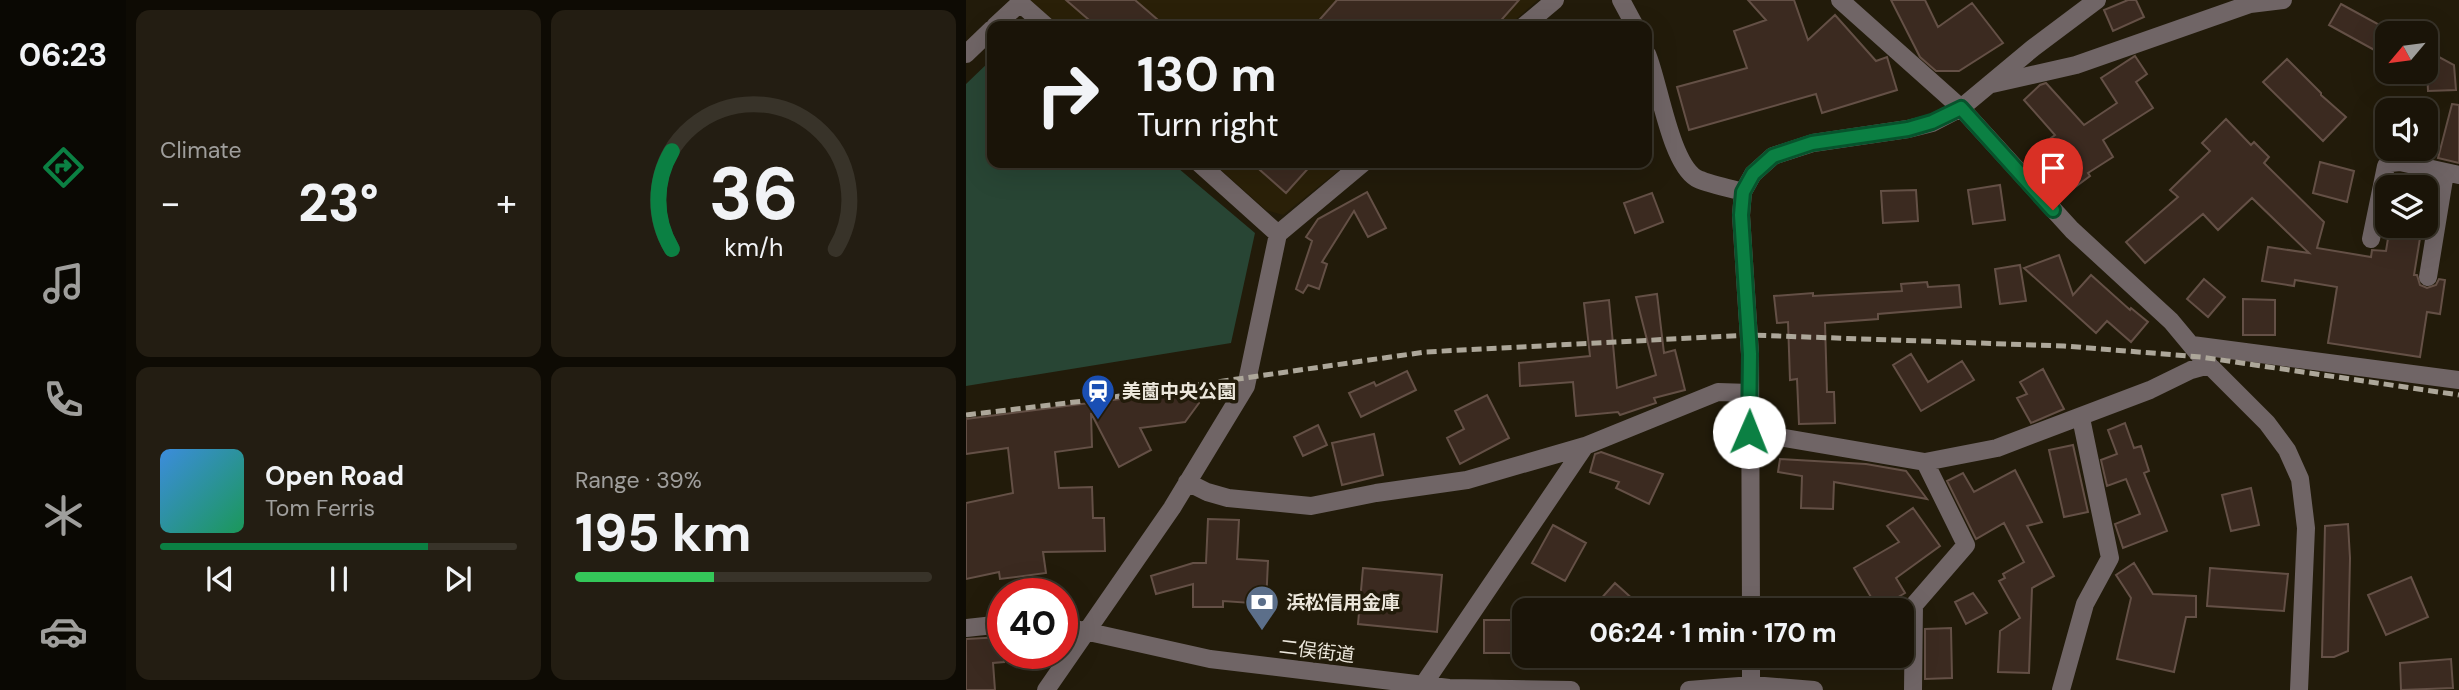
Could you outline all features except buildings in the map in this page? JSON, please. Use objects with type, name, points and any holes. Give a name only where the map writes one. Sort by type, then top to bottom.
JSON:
[{"type":"street","points":[[1530,21],[1555,0]]},
{"type":"street","points":[[1621,0],[1632,21]]},
{"type":"street","points":[[1840,0],[1961,108],[2072,230],[2171,321],[2209,365],[2267,423],[2287,450],[2300,479],[2306,528],[2299,690]]},
{"type":"street","points":[[1751,598],[1750,354],[1741,215],[1743,192],[1753,174],[1773,156],[1812,143],[1908,129],[1932,122],[1961,108],[2033,48],[2097,0]]},
{"type":"street","points":[[1988,85],[2076,65],[2250,4],[2283,0]]},
{"type":"street","points":[[1000,21],[1018,1],[1040,21]]},
{"type":"street","points":[[966,54],[987,34]]},
{"type":"street","points":[[1652,72],[1681,160],[1695,178],[1743,192]]},
{"type":"street","points":[[2371,239],[2386,166],[2400,162],[2452,174],[2428,277]]},
{"type":"street","points":[[1205,168],[1278,234]]},
{"type":"street","points":[[1046,690],[1187,482],[1246,386],[1278,234],[1357,168]]},
{"type":"street","points":[[2192,345],[2459,380]]},
{"type":"street","points":[[1749,432],[1925,462],[1997,448],[2081,418],[2191,370],[2209,365]]},
{"type":"street","points":[[1187,482],[1228,498],[1311,506],[1466,480],[1585,446],[1718,391],[1750,393]]},
{"type":"street","points":[[2061,690],[2085,604],[2110,558],[2081,418]]},
{"type":"street","points":[[1423,685],[1585,446]]},
{"type":"street","points":[[1913,690],[1914,604],[1966,545],[1925,462]]},
{"type":"street","points":[[966,628],[987,626]]},
{"type":"street","name":"二俣街道","points":[[1078,629],[1210,659],[1423,685],[1571,690]]},
{"type":"street","points":[[1751,668],[1751,687]]},
{"type":"street","points":[[1689,690],[1751,687],[1814,690]]},
{"type":"shaded area","points":[[1030,0],[1538,0],[1514,21],[1053,21]]},
{"type":"shaded area","points":[[1219,168],[1342,168],[1283,215],[1266,210]]},
{"type":"green space","name":"美薗中央公園","points":[[987,64],[987,168],[1178,168],[1255,233],[1231,343],[966,386],[966,84]]},
{"type":"railway","points":[[966,415],[1092,400],[1425,352],[1749,335],[2064,346],[2201,357],[2459,395]]},
{"type":"place","name":"美薗中央公園","points":[[1098,421]]},
{"type":"place","name":"浜松信用金庫","points":[[1262,632]]},
{"type":"route","points":[[1749,432],[1750,354],[1741,215],[1743,192],[1753,174],[1773,156],[1812,143],[1908,129],[1932,122],[1961,108],[2053,210]]}]
